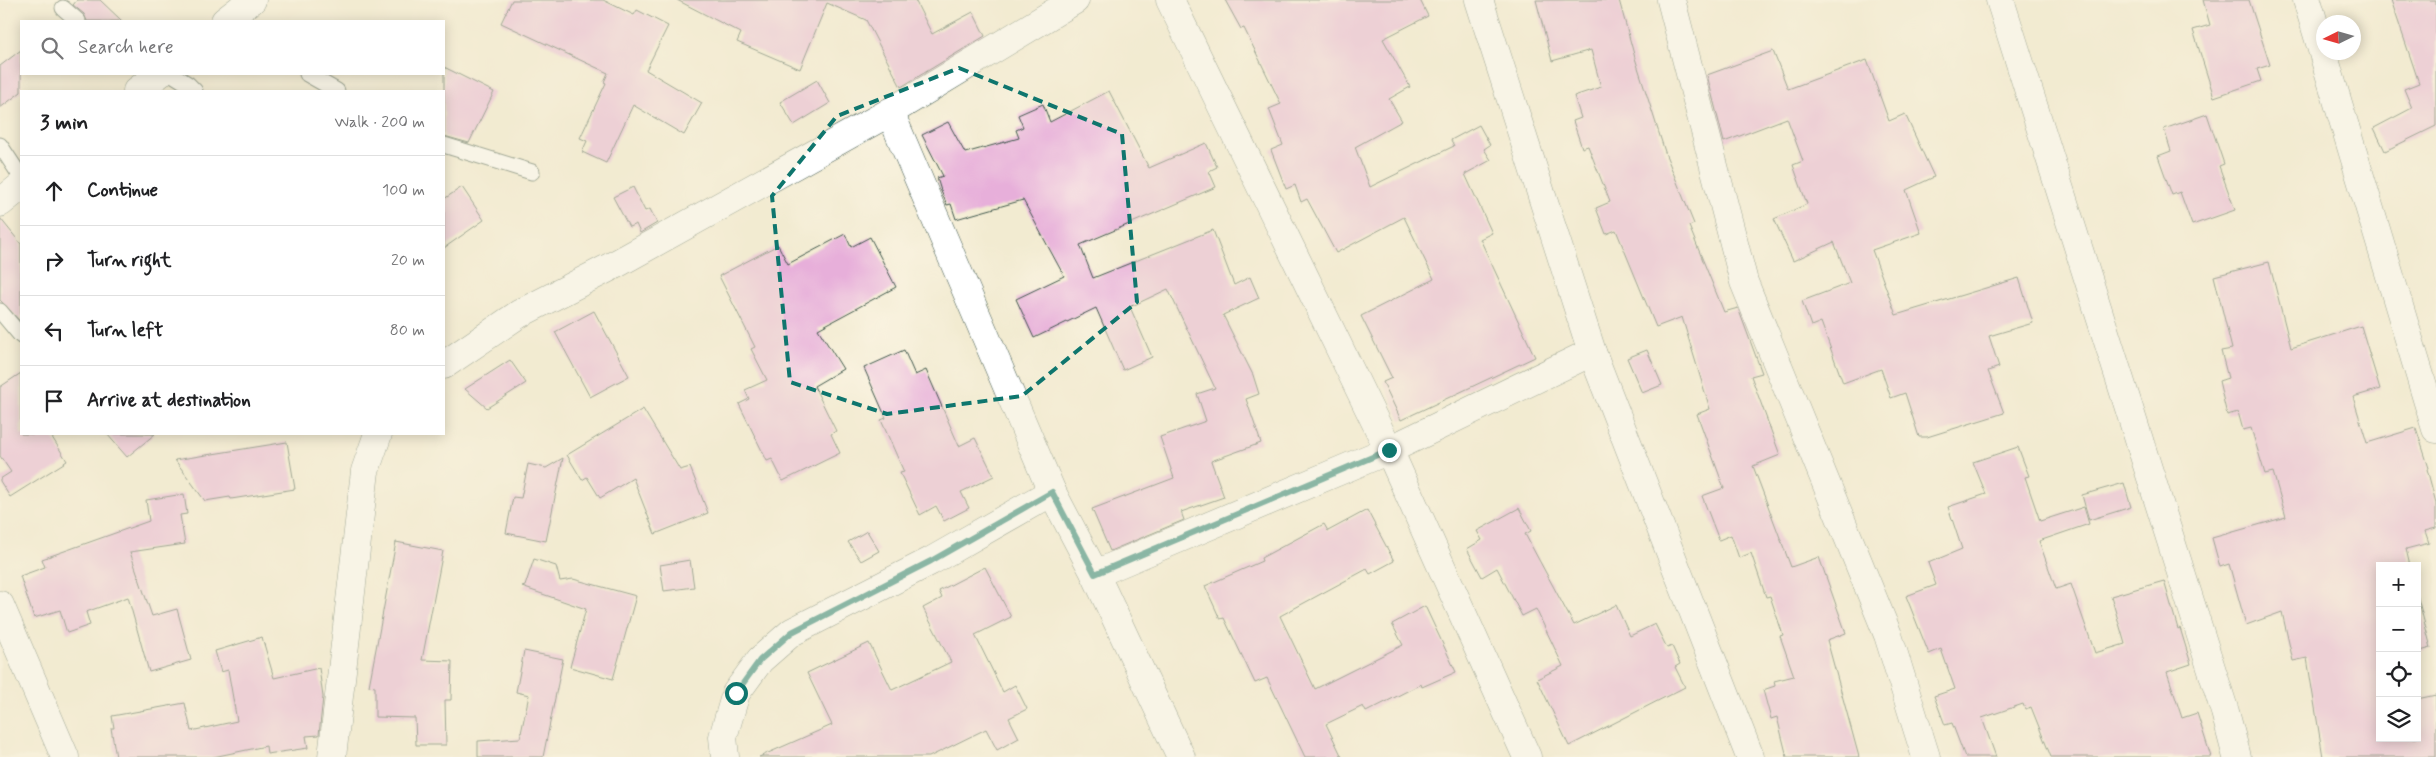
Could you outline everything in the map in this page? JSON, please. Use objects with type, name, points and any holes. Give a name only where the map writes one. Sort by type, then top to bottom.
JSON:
[{"type":"street","points":[[445,363],[519,314],[627,258],[890,112],[1075,0]]},
{"type":"street","points":[[1170,0],[1389,450],[1527,757]]},
{"type":"street","points":[[1479,0],[1592,352],[1750,757]]},
{"type":"street","points":[[1671,0],[1744,282],[1888,635],[1926,757]]},
{"type":"street","points":[[2000,0],[2225,712],[2237,757]]},
{"type":"street","points":[[2306,0],[2436,429]]},
{"type":"street","points":[[138,90],[157,75]]},
{"type":"street","points":[[890,112],[1052,492],[1095,574],[1181,757]]},
{"type":"street","points":[[0,203],[20,187]]},
{"type":"street","points":[[1095,574],[1389,450],[1592,352]]},
{"type":"street","points":[[332,757],[365,471],[378,435]]},
{"type":"street","points":[[725,757],[722,737],[736,693],[760,660],[792,632],[931,561],[1052,492]]},
{"type":"street","points":[[0,605],[64,757]]},
{"type":"lane","points":[[63,8],[77,20]]},
{"type":"lane","points":[[174,75],[194,90]]},
{"type":"lane","points":[[309,75],[336,90]]},
{"type":"lane","points":[[0,145],[20,175]]},
{"type":"lane","points":[[445,145],[532,172]]},
{"type":"lane","points":[[0,311],[20,335]]},
{"type":"highlighted area","points":[[959,68],[1122,134],[1137,302],[1022,396],[887,414],[790,382],[772,196],[837,116]]},
{"type":"building","points":[[77,0],[100,0],[121,20],[87,20],[84,14],[73,5]]},
{"type":"building","points":[[512,0],[603,0],[634,15],[637,10],[668,26],[646,70],[702,103],[684,135],[633,105],[606,163],[582,152],[587,141],[580,138],[606,83],[604,82],[608,73],[501,23]]},
{"type":"building","points":[[677,0],[915,0],[932,34],[973,12],[985,36],[901,87],[866,20],[827,3],[800,69],[737,42],[741,33]]},
{"type":"building","points":[[1225,0],[1420,0],[1428,16],[1383,39],[1410,87],[1389,99],[1402,121],[1355,147],[1370,187],[1454,146],[1451,140],[1479,125],[1490,145],[1484,149],[1491,160],[1465,174],[1492,233],[1480,239],[1535,357],[1401,420],[1383,382],[1392,378],[1361,316],[1434,279],[1404,217],[1336,253],[1307,199],[1301,202],[1295,185],[1286,189],[1271,150],[1283,145],[1269,109],[1281,104],[1244,28],[1241,29]]},
{"type":"building","points":[[1536,0],[1619,0],[1635,58],[1666,155],[1694,224],[1689,226],[1724,312],[1738,308],[1762,373],[1751,376],[1780,455],[1753,466],[1791,567],[1819,557],[1846,633],[1827,640],[1859,757],[1787,757],[1777,717],[1771,719],[1763,690],[1775,686],[1774,681],[1794,676],[1780,636],[1783,635],[1770,596],[1766,597],[1751,553],[1739,558],[1731,535],[1719,540],[1702,496],[1724,488],[1697,414],[1710,409],[1682,317],[1656,327],[1616,230],[1606,234],[1596,208],[1610,202],[1588,146],[1582,148],[1573,121],[1581,118],[1574,96],[1601,87],[1591,50],[1552,61]]},
{"type":"building","points":[[2203,0],[2249,0],[2270,65],[2257,69],[2261,81],[2214,97],[2193,30],[2210,25]]},
{"type":"building","points":[[2391,0],[2436,0],[2436,126],[2385,151],[2374,128],[2412,108],[2404,89],[2419,83]]},
{"type":"building","points":[[20,51],[21,90],[0,108],[0,66]]},
{"type":"building","points":[[1773,51],[1788,89],[1867,60],[1889,121],[1905,114],[1934,177],[1906,190],[1921,233],[1872,250],[1896,315],[2019,278],[2033,323],[1989,336],[1999,367],[1988,371],[2004,413],[1927,437],[1919,437],[1905,393],[1891,398],[1881,369],[1843,383],[1821,322],[1811,326],[1802,301],[1850,283],[1834,242],[1793,261],[1774,219],[1807,204],[1793,165],[1803,161],[1787,118],[1724,142],[1707,75]]},
{"type":"building","points":[[445,68],[494,92],[469,143],[445,136]]},
{"type":"building","points":[[817,80],[830,103],[794,125],[780,102]]},
{"type":"building","points":[[1109,91],[1149,168],[1206,143],[1217,167],[1209,171],[1216,187],[1080,245],[1093,278],[1213,230],[1234,285],[1250,277],[1259,298],[1223,315],[1253,375],[1259,394],[1246,399],[1261,443],[1211,461],[1224,497],[1181,512],[1184,520],[1110,551],[1092,509],[1174,478],[1160,437],[1206,421],[1197,394],[1215,388],[1168,289],[1130,307],[1152,357],[1123,370],[1096,308],[1034,338],[1016,299],[1064,276],[1023,200],[956,219],[951,204],[947,205],[937,178],[943,176],[922,135],[948,122],[965,153],[1019,138],[1016,130],[1023,127],[1018,115],[1043,104],[1050,122]]},
{"type":"building","points":[[2207,114],[2224,164],[2219,166],[2235,210],[2192,225],[2180,192],[2172,195],[2158,156],[2171,151],[2164,129]]},
{"type":"building","points":[[462,187],[484,220],[445,247],[445,198]]},
{"type":"building","points":[[633,187],[645,211],[650,209],[657,223],[640,233],[636,224],[629,227],[613,197]]},
{"type":"building","points":[[0,218],[20,243],[20,321],[0,300]]},
{"type":"building","points":[[845,234],[851,247],[870,237],[896,287],[818,329],[843,369],[814,386],[836,431],[831,434],[840,453],[783,481],[772,459],[767,461],[739,404],[749,399],[745,390],[767,380],[751,349],[755,347],[719,276],[778,245],[788,264]]},
{"type":"building","points":[[2269,262],[2291,348],[2361,326],[2380,389],[2353,397],[2367,443],[2416,428],[2429,468],[2427,469],[2436,503],[2436,528],[2425,531],[2429,543],[2406,549],[2409,562],[2376,562],[2376,742],[2421,742],[2421,698],[2436,695],[2436,757],[2323,757],[2307,658],[2293,661],[2282,612],[2246,625],[2229,564],[2220,567],[2212,538],[2286,517],[2273,472],[2265,474],[2251,428],[2243,430],[2238,412],[2227,415],[2219,381],[2228,378],[2221,351],[2232,349],[2214,276]]},
{"type":"building","points":[[594,311],[629,376],[590,397],[555,332]]},
{"type":"building","points":[[904,350],[915,375],[926,370],[959,446],[975,438],[994,476],[961,492],[969,508],[944,521],[936,506],[920,515],[900,473],[904,472],[881,420],[886,418],[864,368]]},
{"type":"building","points":[[1647,350],[1662,385],[1642,393],[1627,358]]},
{"type":"building","points":[[510,360],[526,383],[487,408],[465,389]]},
{"type":"building","points":[[20,374],[20,435],[51,435],[67,461],[10,497],[0,481],[0,479],[11,472],[0,456],[0,387]]},
{"type":"building","points":[[643,409],[680,470],[690,467],[708,513],[655,534],[633,478],[600,498],[587,477],[582,480],[567,455]]},
{"type":"building","points":[[108,435],[154,435],[127,457]]},
{"type":"building","points":[[287,442],[295,489],[205,501],[175,460]]},
{"type":"building","points":[[2018,447],[2029,476],[2025,477],[2040,521],[2084,507],[2089,524],[2039,541],[2056,589],[2071,584],[2095,653],[2125,644],[2111,596],[2164,581],[2178,629],[2180,628],[2191,664],[2167,672],[2182,718],[2197,713],[2211,757],[2051,757],[2031,707],[2025,709],[2023,704],[1982,718],[1996,757],[1965,757],[1952,723],[1945,725],[1934,696],[1955,689],[1941,649],[1929,654],[1906,596],[1936,585],[1928,563],[1962,549],[1948,507],[1986,494],[1973,462]]},
{"type":"building","points":[[563,458],[546,541],[506,533],[513,497],[521,498],[528,464],[546,468]]},
{"type":"building","points":[[2124,483],[2131,507],[2089,520],[2082,495]]},
{"type":"building","points":[[184,494],[187,514],[180,515],[185,544],[130,552],[152,616],[177,609],[191,660],[149,672],[128,597],[86,612],[90,625],[67,633],[60,610],[34,618],[20,576],[45,567],[42,559],[149,521],[146,500]]},
{"type":"building","points":[[1519,508],[1531,531],[1525,534],[1574,625],[1616,605],[1630,636],[1655,624],[1667,648],[1672,646],[1680,664],[1675,667],[1685,687],[1569,746],[1537,679],[1563,666],[1536,609],[1522,616],[1497,568],[1482,577],[1467,549],[1482,540],[1477,531]]},
{"type":"building","points":[[1367,510],[1394,561],[1370,574],[1367,569],[1280,616],[1315,689],[1403,645],[1392,624],[1425,606],[1456,672],[1422,687],[1421,684],[1366,712],[1363,706],[1326,724],[1342,757],[1305,757],[1267,678],[1255,683],[1224,618],[1220,619],[1205,586],[1262,561],[1261,558],[1324,524],[1328,531]]},
{"type":"building","points":[[867,531],[879,551],[861,561],[848,542]]},
{"type":"building","points":[[396,542],[443,551],[422,660],[452,661],[451,700],[445,700],[446,745],[416,745],[415,718],[375,717],[375,687],[369,686]]},
{"type":"building","points":[[534,559],[556,566],[560,581],[573,579],[636,596],[613,679],[570,667],[586,609],[522,587],[525,586]]},
{"type":"building","points":[[690,560],[694,587],[664,591],[660,565]]},
{"type":"building","points":[[985,567],[1011,617],[975,635],[1003,692],[1015,685],[1027,709],[1009,718],[1019,738],[997,750],[986,729],[929,757],[759,757],[832,725],[807,673],[869,643],[892,690],[951,662],[923,608],[942,598],[939,591]]},
{"type":"building","points":[[2421,609],[2431,648],[2421,651]]},
{"type":"building","points":[[262,637],[274,678],[319,668],[323,697],[319,735],[306,736],[308,748],[267,754],[266,746],[213,757],[116,757],[111,728],[114,728],[112,716],[185,703],[191,731],[237,721],[228,670],[221,672],[215,651]]},
{"type":"building","points":[[524,651],[563,659],[543,757],[478,757],[478,741],[520,738],[529,695],[516,692]]},
{"type":"route","points":[[736,693],[760,660],[792,632],[931,561],[1052,492],[1095,574],[1389,450]]}]
